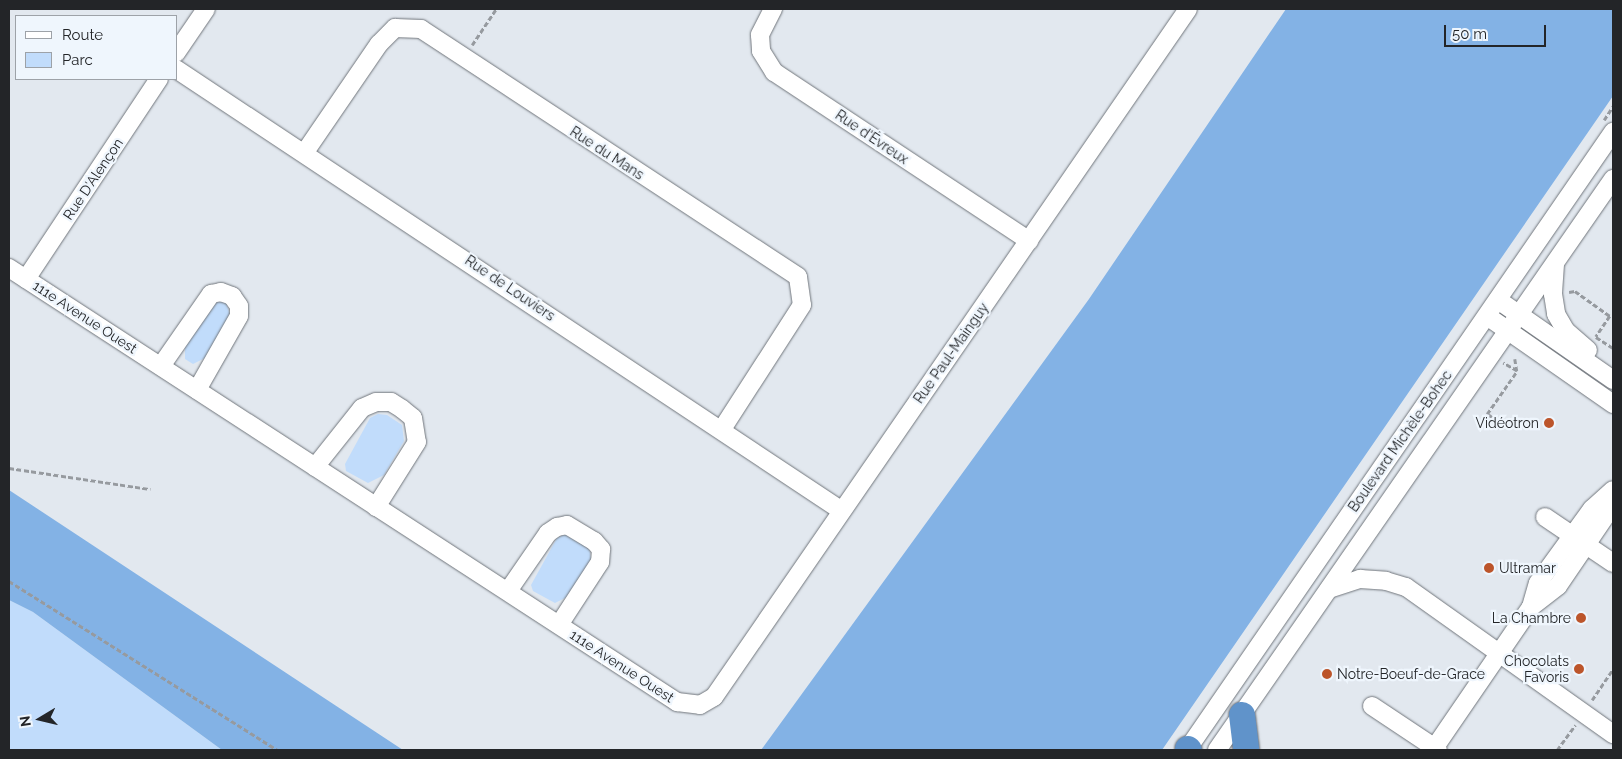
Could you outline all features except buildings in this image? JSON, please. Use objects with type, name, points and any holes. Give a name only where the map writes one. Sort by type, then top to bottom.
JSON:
[{"type":"highway","points":[[1242,715],[1246,750]]},
{"type":"street","points":[[178,50],[206,9]]},
{"type":"street","name":"Rue d'Évreux","points":[[773,9],[760,35],[761,51],[774,72],[1029,241]]},
{"type":"street","name":"Rue Paul-Mainguy","points":[[714,697],[1188,9]]},
{"type":"street","name":"Rue du Mans","points":[[305,152],[379,44],[395,28],[421,29],[463,60],[798,277],[802,305],[722,429]]},
{"type":"street","name":"Rue de Louviers","points":[[178,70],[305,152],[842,511]]},
{"type":"street","name":"Rue D'Alençon","points":[[26,279],[158,80]]},
{"type":"street","name":"Boulevard Michèle-Bohec","points":[[1188,750],[1613,132]]},
{"type":"street","name":"Boulevard Michèle-Bohec","points":[[1217,750],[1613,178]]},
{"type":"street","points":[[1556,262],[1553,294],[1559,320],[1613,379]]},
{"type":"street","name":"111e Avenue Ouest","points":[[9,268],[677,702],[692,706],[714,697]]},
{"type":"street","points":[[160,366],[211,294],[221,292],[232,296],[239,306],[239,316],[197,390]]},
{"type":"street","points":[[1498,300],[1613,379]]},
{"type":"street","points":[[1486,316],[1613,404]]},
{"type":"street","points":[[315,467],[362,408],[384,402],[402,409],[413,418],[417,442],[376,506]]},
{"type":"street","points":[[1372,706],[1435,750],[1530,607],[1538,583],[1592,509],[1613,490]]},
{"type":"street","points":[[1530,607],[1558,586],[1613,504]]},
{"type":"street","points":[[1545,517],[1613,563]]},
{"type":"street","name":"111e Avenue Ouest","points":[[508,591],[548,534],[557,527],[567,525],[594,541],[601,549],[600,562],[559,625]]},
{"type":"street","points":[[1328,589],[1354,580],[1386,581],[1406,587],[1436,611],[1613,734]]},
{"type":"path","points":[[463,60],[496,9]]},
{"type":"path","points":[[1560,293],[1575,291],[1610,316],[1596,337],[1613,348]]},
{"type":"path","points":[[1499,430],[1498,422],[1487,414],[1517,371],[1515,359]]},
{"type":"path","points":[[1500,361],[1517,371]]},
{"type":"path","points":[[9,468],[150,489]]},
{"type":"path","points":[[9,581],[276,750]]},
{"type":"green space","points":[[217,301],[226,302],[230,315],[209,356],[193,364],[185,359],[185,345],[209,305]]},
{"type":"green space","points":[[378,414],[387,415],[402,425],[404,441],[384,475],[368,483],[346,471],[345,464],[370,418]]},
{"type":"green space","points":[[565,534],[589,545],[591,561],[571,595],[555,603],[533,591],[531,585],[557,538]]},
{"type":"green space","points":[[9,600],[33,612],[222,750],[9,750]]},
{"type":"shaded area","points":[[1286,9],[1613,9],[1613,96],[1162,750],[761,750],[1089,299]]},
{"type":"shaded area","points":[[9,490],[403,750],[222,750],[33,612],[9,600]]},
{"type":"place","name":"Vidéotron","points":[[1549,423]]},
{"type":"place","name":"Ultramar","points":[[1489,568]]},
{"type":"place","name":"La Chambre","points":[[1581,618]]},
{"type":"place","name":"Chocolats Favoris","points":[[1579,669]]},
{"type":"place","name":"Notre-Boeuf-de-Grace","points":[[1327,674]]}]
